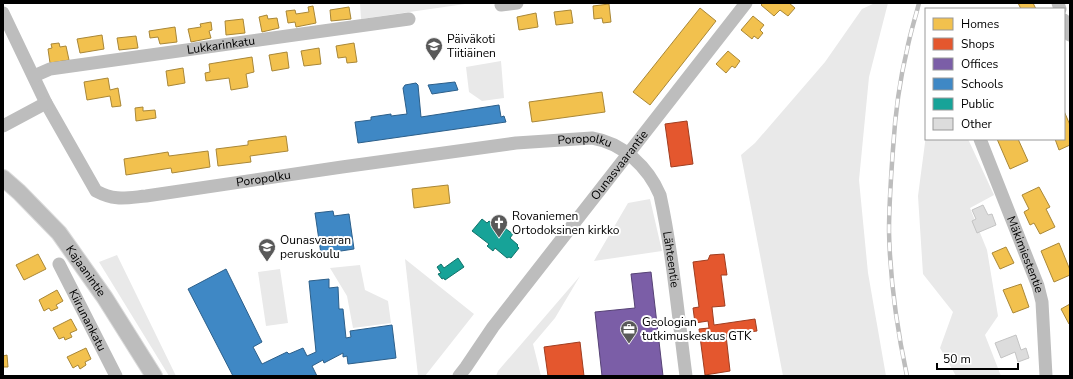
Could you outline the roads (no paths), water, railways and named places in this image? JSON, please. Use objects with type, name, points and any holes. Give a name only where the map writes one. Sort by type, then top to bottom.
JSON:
[{"type":"main road","name":"Kajaanintie","points":[[3,178],[59,232],[105,298],[154,376]]},
{"type":"street","points":[[501,5],[517,3]]},
{"type":"street","name":"Ounasvaarantie","points":[[464,373],[493,327],[746,3]]},
{"type":"street","name":"Poropolku","points":[[3,13],[46,103],[96,191],[107,197],[122,198],[516,143],[592,138],[602,140],[628,155]]},
{"type":"street","name":"Lukkarinkatu","points":[[34,76],[50,69],[409,19]]},
{"type":"street","points":[[3,126],[46,103]]},
{"type":"street","name":"Mäkimiestentie","points":[[980,140],[1038,286],[1042,302],[1046,376]]},
{"type":"street","name":"Lähteentie","points":[[628,155],[643,167],[656,185],[660,195],[672,263],[686,376]]},
{"type":"street","name":"Kiirunankatu","points":[[59,264],[116,376]]},
{"type":"railway","points":[[907,376],[892,286],[889,211],[898,100],[908,44],[919,3]]},
{"type":"place","name":"Päiväkoti Tiitiäinen","points":[[434,61]]},
{"type":"place","name":"Rovaniemen Ortodoksinen kirkko","points":[[499,238]]},
{"type":"place","name":"Ounasvaaran peruskoulu","points":[[267,262]]},
{"type":"place","name":"Geologian tutkimuskeskus GTK","points":[[629,344]]}]
